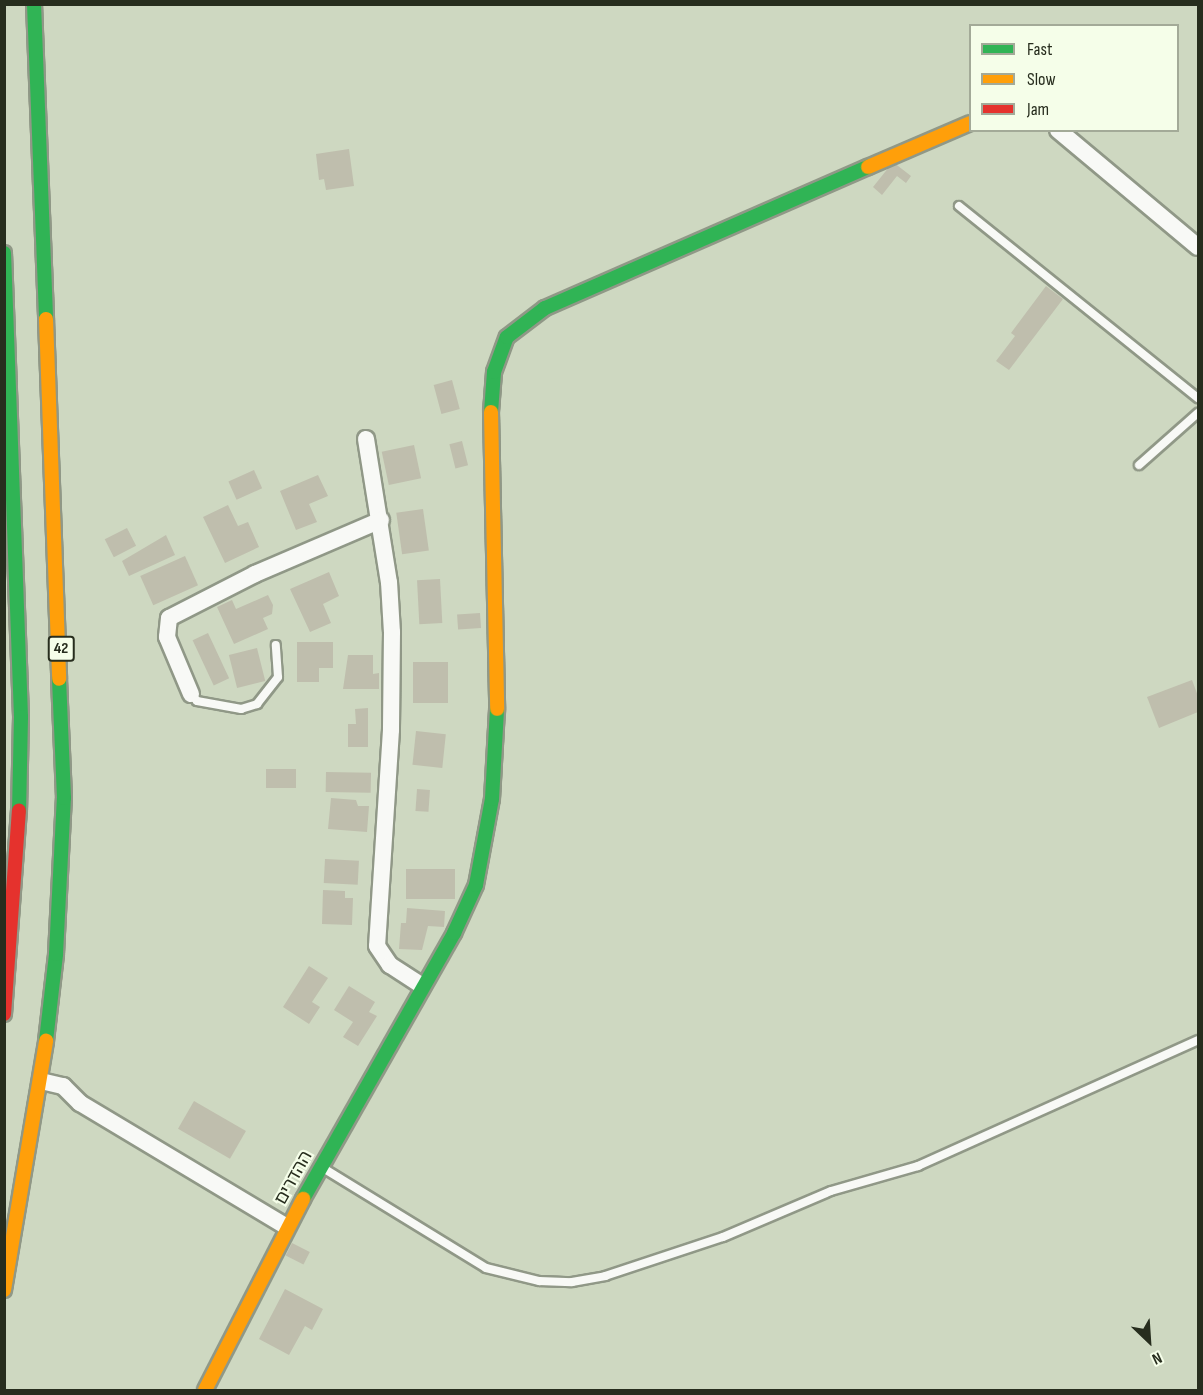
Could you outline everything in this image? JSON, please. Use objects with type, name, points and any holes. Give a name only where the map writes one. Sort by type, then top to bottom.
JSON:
[{"type":"main road","name":"42","points":[[4,1290],[41,1081],[56,954],[64,798],[34,4]]},
{"type":"main road","name":"ההדרים","points":[[205,1390],[210,1374],[287,1227],[454,933],[476,885],[492,799],[498,653],[491,392],[494,372],[507,337],[544,308],[969,123]]},
{"type":"main road","points":[[4,253],[21,717],[19,821],[4,1014]]},
{"type":"main road","points":[[4,557],[14,530]]},
{"type":"main road","points":[[4,748],[19,821]]},
{"type":"street","points":[[1060,132],[1198,247]]},
{"type":"street","points":[[366,439],[390,582],[391,708],[377,946],[390,965],[422,986]]},
{"type":"street","points":[[191,694],[166,637],[169,618],[255,574],[381,520]]},
{"type":"street","points":[[41,1081],[63,1086],[80,1103],[287,1227]]},
{"type":"lane","points":[[959,206],[1198,398]]},
{"type":"lane","points":[[1139,465],[1198,413]]},
{"type":"lane","points":[[191,694],[197,701],[241,709],[257,704],[278,677],[276,645]]},
{"type":"lane","points":[[321,1166],[486,1268],[539,1281],[572,1282],[605,1276],[723,1237],[822,1194],[918,1166],[1198,1040]]},
{"type":"building","points":[[349,149],[354,186],[326,190],[324,179],[319,180],[316,154]]},
{"type":"building","points":[[893,162],[911,176],[906,183],[897,176],[882,195],[873,187]]},
{"type":"building","points":[[1046,286],[1063,299],[1009,370],[996,361],[1015,336],[1011,333]]},
{"type":"building","points":[[452,380],[460,409],[441,414],[434,385]]},
{"type":"building","points":[[462,441],[468,465],[455,468],[449,444]]},
{"type":"building","points":[[414,445],[421,478],[389,485],[382,452]]},
{"type":"building","points":[[254,470],[262,488],[237,500],[228,481]]},
{"type":"building","points":[[318,475],[328,496],[309,504],[317,522],[296,530],[280,491]]},
{"type":"building","points":[[228,505],[238,526],[248,522],[259,547],[225,563],[203,517]]},
{"type":"building","points":[[423,509],[429,551],[402,554],[396,513]]},
{"type":"building","points":[[127,528],[136,546],[114,557],[105,539]]},
{"type":"building","points":[[166,535],[175,555],[129,576],[122,561]]},
{"type":"building","points":[[185,556],[198,585],[153,605],[140,576]]},
{"type":"building","points":[[329,572],[339,596],[323,604],[331,623],[310,632],[290,589]]},
{"type":"building","points":[[440,579],[442,623],[419,624],[417,580]]},
{"type":"building","points":[[268,595],[273,605],[272,614],[263,618],[268,629],[234,644],[217,607],[232,600],[236,609]]},
{"type":"building","points":[[480,613],[481,628],[458,630],[457,615]]},
{"type":"building","points":[[208,633],[229,678],[214,685],[193,640]]},
{"type":"building","points":[[297,642],[333,642],[333,668],[319,668],[319,682],[297,682]]},
{"type":"building","points":[[257,648],[265,681],[237,688],[229,655]]},
{"type":"building","points":[[348,655],[373,655],[373,674],[379,673],[379,689],[343,689]]},
{"type":"building","points":[[413,662],[448,662],[448,703],[413,703]]},
{"type":"building","points":[[1192,680],[1198,696],[1198,712],[1159,728],[1147,697]]},
{"type":"building","points":[[368,708],[368,747],[348,747],[348,724],[356,724],[355,709]]},
{"type":"building","points":[[416,731],[446,734],[442,768],[412,765]]},
{"type":"building","points":[[266,769],[296,769],[296,788],[266,788]]},
{"type":"building","points":[[326,772],[371,773],[371,793],[326,792]]},
{"type":"building","points":[[417,789],[430,790],[428,812],[415,811]]},
{"type":"building","points":[[331,798],[356,800],[358,806],[369,806],[367,832],[328,829]]},
{"type":"building","points":[[325,859],[359,861],[358,885],[324,883]]},
{"type":"building","points":[[406,869],[455,869],[455,899],[406,899]]},
{"type":"building","points":[[323,890],[345,891],[345,898],[353,898],[352,925],[322,924]]},
{"type":"building","points":[[407,908],[445,911],[444,927],[428,926],[422,950],[399,949],[401,923],[406,923]]},
{"type":"building","points":[[309,966],[328,978],[312,1002],[320,1007],[309,1024],[283,1007]]},
{"type":"building","points":[[349,986],[375,1002],[369,1012],[377,1016],[358,1046],[343,1037],[353,1022],[334,1010]]},
{"type":"building","points":[[194,1101],[246,1131],[230,1159],[178,1129]]},
{"type":"building","points":[[292,1243],[310,1252],[303,1265],[286,1255]]},
{"type":"building","points":[[285,1289],[323,1309],[312,1330],[305,1326],[289,1355],[259,1339]]},
{"type":"traffic: fast","points":[[34,4],[46,319]]},
{"type":"traffic: fast","points":[[491,412],[494,372],[507,337],[545,308],[868,167]]},
{"type":"traffic: fast","points":[[4,253],[21,717],[19,811]]},
{"type":"traffic: fast","points":[[46,1041],[56,954],[64,798],[59,679]]},
{"type":"traffic: fast","points":[[303,1199],[454,933],[476,885],[492,799],[497,709]]},
{"type":"traffic: slow","points":[[868,167],[969,123]]},
{"type":"traffic: slow","points":[[46,319],[59,679]]},
{"type":"traffic: slow","points":[[491,412],[497,709]]},
{"type":"traffic: slow","points":[[4,1290],[46,1041]]},
{"type":"traffic: slow","points":[[205,1390],[303,1199]]},
{"type":"traffic: jam","points":[[4,1014],[19,811]]}]
